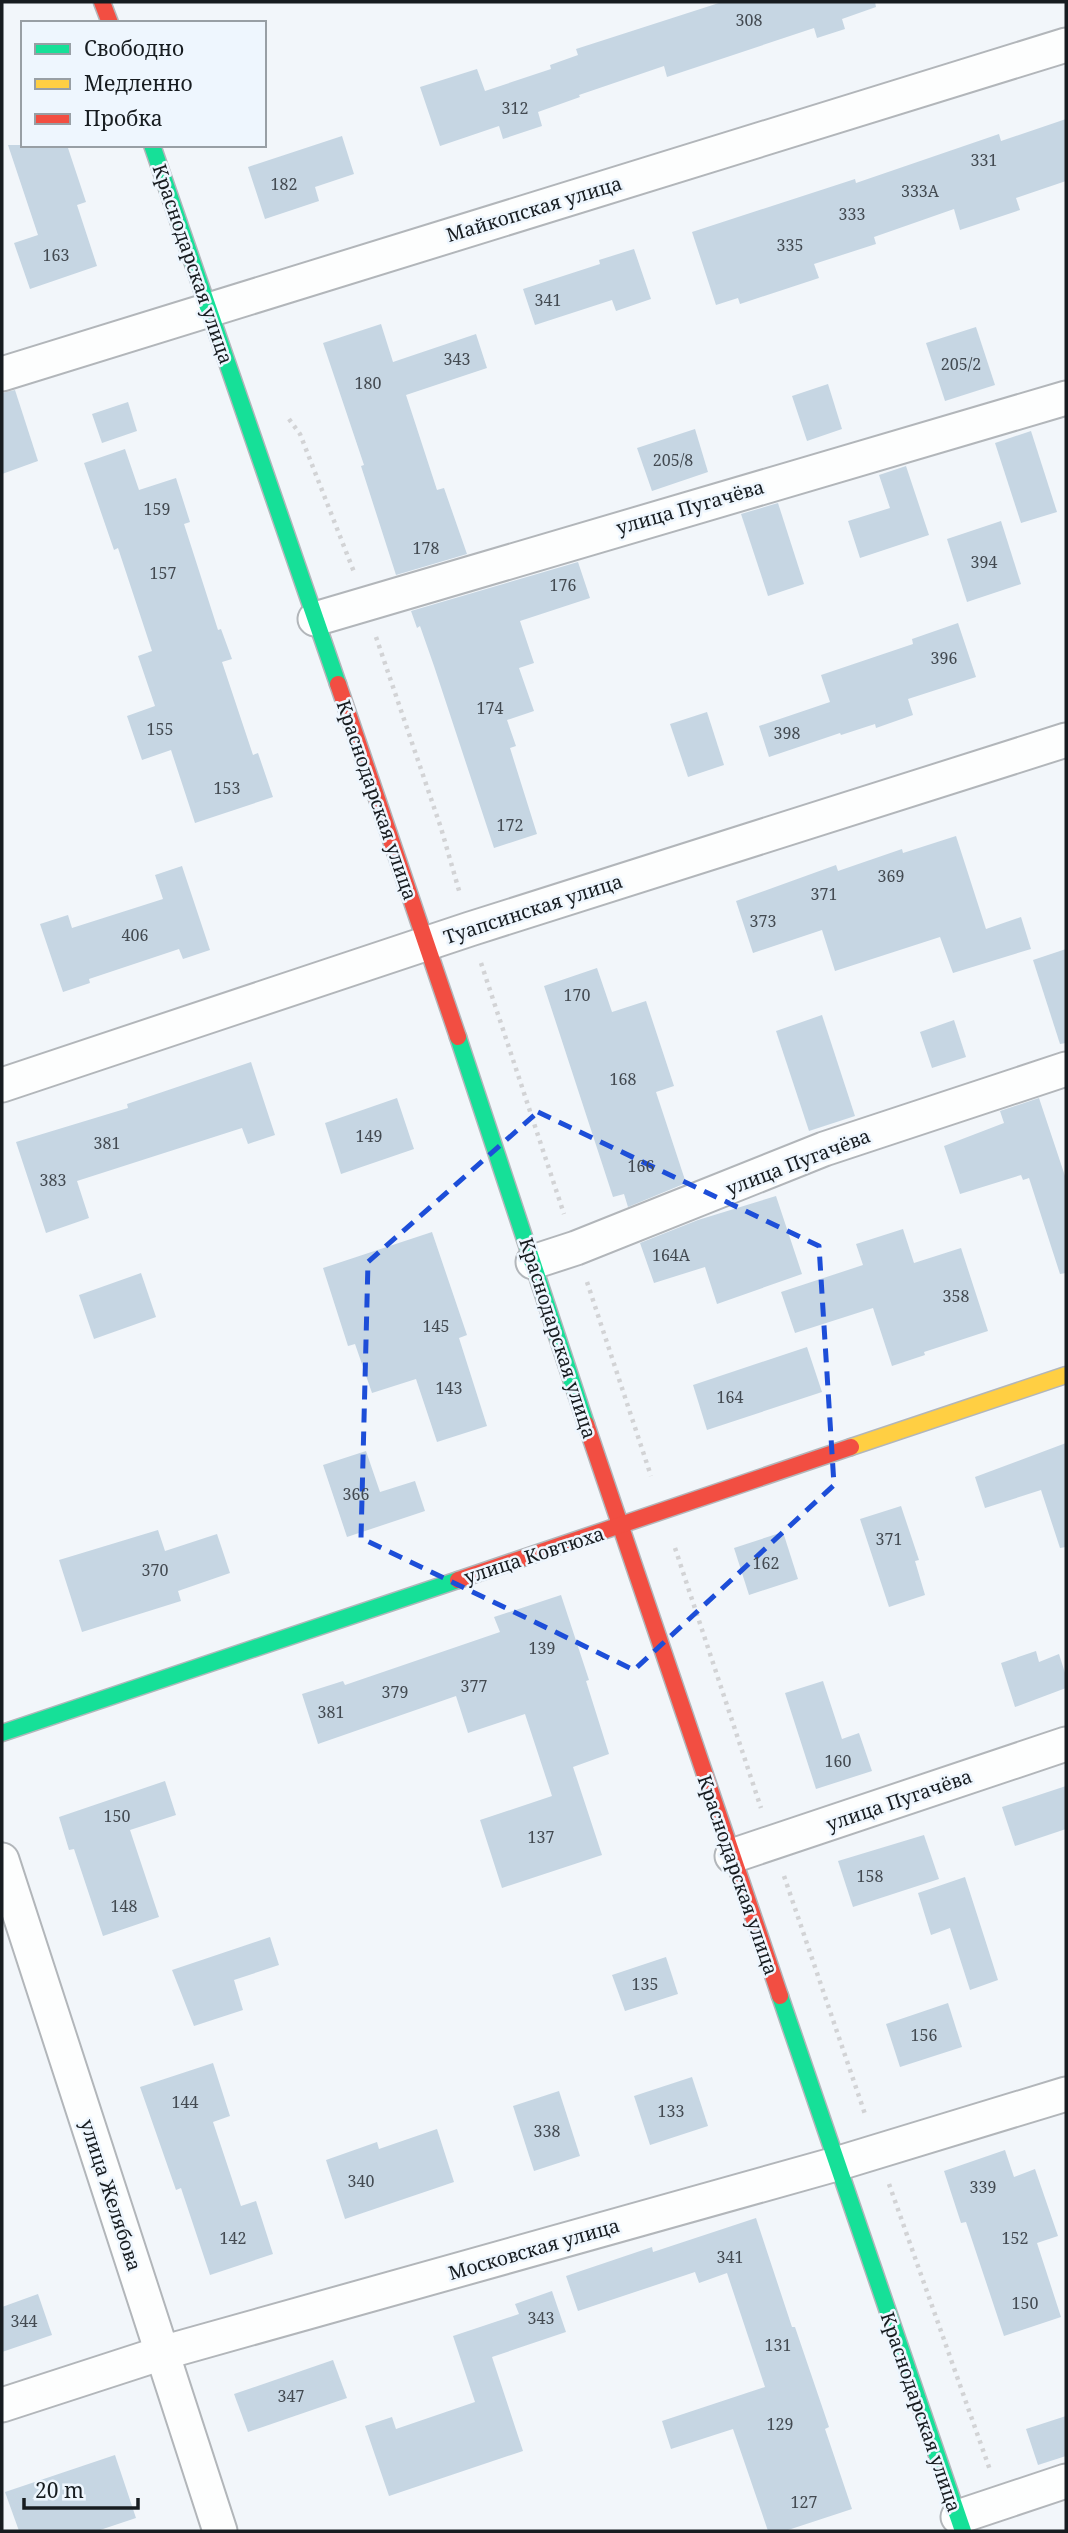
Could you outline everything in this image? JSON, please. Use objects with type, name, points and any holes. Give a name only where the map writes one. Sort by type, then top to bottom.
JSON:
[{"type":"main road","points":[[102,2],[109,21]]},
{"type":"main road","name":"Краснодарская улица","points":[[153,147],[427,944],[620,1526],[960,2524]]},
{"type":"main road","name":"улица Ковтюха","points":[[2,1733],[1066,1375]]},
{"type":"street","name":"Майкопская улица","points":[[2,374],[1066,45]]},
{"type":"street","name":"улица Пугачёва","points":[[315,619],[1066,398]]},
{"type":"street","name":"Туапсинская улица","points":[[2,1085],[470,929],[1066,740]]},
{"type":"street","name":"улица Пугачёва","points":[[533,1262],[576,1248],[824,1149],[1066,1069]]},
{"type":"street","name":"улица Пугачёва","points":[[732,1856],[1066,1744]]},
{"type":"street","name":"улица Желябова","points":[[2,1860],[220,2531]]},
{"type":"street","name":"Московская улица","points":[[2,2405],[162,2353],[836,2164],[1066,2094]]},
{"type":"street","points":[[960,2524],[1001,2503],[1066,2481]]},
{"type":"path","points":[[284,413],[300,434],[347,549],[773,1843],[1001,2503]]},
{"type":"highlighted area","points":[[538,1112],[819,1246],[834,1485],[634,1670],[361,1538],[368,1262]]},
{"type":"building","points":[[722,2],[875,2],[876,7],[842,19],[845,29],[817,38],[814,28],[667,77],[664,66],[579,95],[580,97],[538,112],[542,126],[503,139],[499,126],[440,146],[420,87],[477,69],[485,91],[551,69],[550,65],[578,55],[576,49]]},
{"type":"building","points":[[1066,119],[1066,181],[1016,198],[1020,210],[960,230],[954,209],[874,237],[876,244],[814,264],[819,278],[740,304],[738,298],[716,305],[692,232],[855,179],[856,183],[999,134],[1001,141]]},
{"type":"building","points":[[342,136],[354,174],[315,187],[319,201],[265,219],[248,167]]},
{"type":"building","points":[[8,145],[68,147],[86,202],[77,205],[97,266],[30,289],[14,243],[38,235]]},
{"type":"building","points":[[634,249],[651,299],[616,311],[612,300],[535,325],[523,289],[600,264],[599,260]]},
{"type":"building","points":[[381,324],[393,362],[476,334],[487,368],[406,395],[437,490],[444,488],[467,554],[396,575],[361,466],[364,465],[323,343]]},
{"type":"building","points":[[976,327],[995,385],[945,401],[926,343]]},
{"type":"building","points":[[828,384],[842,429],[807,441],[792,396]]},
{"type":"building","points":[[15,390],[38,461],[2,474],[2,393]]},
{"type":"building","points":[[128,402],[137,431],[102,443],[92,414]]},
{"type":"building","points":[[695,429],[708,472],[652,491],[637,448]]},
{"type":"building","points":[[1031,431],[1057,512],[1021,523],[995,443]]},
{"type":"building","points":[[125,449],[139,490],[176,478],[190,522],[184,524],[218,630],[221,629],[232,659],[222,662],[253,755],[258,753],[273,797],[195,823],[171,750],[142,760],[127,716],[155,706],[138,656],[152,651],[118,548],[114,550],[84,463]]},
{"type":"building","points":[[906,466],[929,535],[860,558],[848,521],[890,508],[879,475]]},
{"type":"building","points":[[778,503],[804,584],[768,596],[741,514]]},
{"type":"building","points":[[1001,521],[1021,584],[967,602],[947,539]]},
{"type":"building","points":[[578,562],[590,598],[520,621],[534,663],[519,668],[534,711],[507,720],[516,746],[510,748],[537,834],[494,848],[420,626],[417,628],[411,611]]},
{"type":"building","points":[[958,623],[976,677],[908,699],[913,715],[876,728],[875,724],[841,735],[840,733],[769,757],[759,726],[830,702],[821,675],[913,644],[912,639]]},
{"type":"building","points":[[707,712],[724,765],[688,777],[670,724]]},
{"type":"building","points":[[956,836],[986,929],[1021,917],[1031,949],[953,973],[940,937],[835,971],[822,930],[753,953],[736,901],[836,865],[838,871],[902,849],[903,853]]},
{"type":"building","points":[[182,866],[210,950],[183,959],[179,949],[89,979],[90,983],[63,992],[40,924],[68,915],[72,928],[163,899],[155,875]]},
{"type":"building","points":[[1066,949],[1066,1043],[1060,1044],[1033,960]]},
{"type":"building","points":[[597,968],[612,1012],[646,1001],[674,1086],[656,1092],[686,1183],[628,1207],[624,1194],[613,1197],[544,986]]},
{"type":"building","points":[[822,1015],[855,1116],[809,1131],[776,1031]]},
{"type":"building","points":[[954,1020],[966,1057],[932,1068],[920,1032]]},
{"type":"building","points":[[251,1062],[275,1135],[248,1144],[242,1128],[77,1181],[89,1218],[46,1233],[16,1142],[128,1108],[127,1104]]},
{"type":"building","points":[[397,1098],[414,1149],[341,1174],[325,1123]]},
{"type":"building","points":[[1039,1098],[1066,1179],[1066,1273],[1060,1274],[1029,1178],[1023,1180],[1021,1175],[960,1194],[944,1146],[1004,1123],[1000,1111]]},
{"type":"building","points":[[776,1196],[802,1274],[717,1304],[705,1267],[654,1283],[640,1243],[698,1220]]},
{"type":"building","points":[[903,1229],[914,1263],[961,1248],[988,1331],[924,1352],[925,1355],[892,1366],[873,1308],[795,1333],[781,1292],[863,1265],[856,1244]]},
{"type":"building","points":[[432,1232],[467,1335],[459,1338],[487,1426],[437,1442],[416,1379],[372,1393],[355,1344],[348,1346],[323,1268]]},
{"type":"building","points":[[141,1273],[156,1317],[94,1339],[79,1295]]},
{"type":"building","points":[[807,1347],[822,1392],[707,1430],[693,1385]]},
{"type":"building","points":[[1066,1443],[1066,1547],[1060,1548],[1041,1490],[985,1508],[975,1477]]},
{"type":"building","points":[[366,1451],[380,1492],[415,1481],[425,1511],[347,1537],[323,1465]]},
{"type":"building","points":[[901,1506],[919,1560],[915,1561],[925,1595],[889,1607],[860,1519]]},
{"type":"building","points":[[158,1530],[165,1551],[217,1534],[230,1573],[178,1591],[181,1601],[82,1632],[59,1560]]},
{"type":"building","points":[[783,1532],[798,1579],[749,1595],[734,1548]]},
{"type":"building","points":[[561,1595],[589,1680],[586,1681],[609,1754],[573,1767],[602,1855],[502,1888],[480,1820],[552,1796],[525,1714],[468,1733],[456,1696],[318,1744],[302,1694],[343,1681],[345,1685],[500,1632],[494,1617]]},
{"type":"building","points":[[1036,1651],[1039,1662],[1059,1654],[1066,1676],[1066,1688],[1015,1707],[1001,1663]]},
{"type":"building","points":[[823,1681],[842,1739],[859,1733],[872,1771],[816,1789],[785,1693]]},
{"type":"building","points":[[165,1781],[176,1815],[130,1830],[159,1917],[103,1936],[74,1849],[69,1850],[59,1817]]},
{"type":"building","points":[[1066,1786],[1066,1829],[1015,1846],[1002,1807]]},
{"type":"building","points":[[924,1835],[939,1879],[853,1907],[838,1861]]},
{"type":"building","points":[[965,1877],[998,1980],[970,1990],[950,1928],[931,1935],[918,1893]]},
{"type":"building","points":[[270,1937],[279,1965],[234,1980],[243,2010],[194,2026],[172,1970]]},
{"type":"building","points":[[666,1957],[678,1994],[625,2011],[612,1975]]},
{"type":"building","points":[[948,2003],[962,2047],[900,2067],[886,2024]]},
{"type":"building","points":[[213,2063],[230,2116],[213,2122],[241,2206],[256,2201],[273,2254],[210,2275],[181,2188],[176,2190],[140,2087]]},
{"type":"building","points":[[692,2077],[708,2126],[650,2145],[634,2096]]},
{"type":"building","points":[[559,2091],[580,2156],[534,2171],[513,2106]]},
{"type":"building","points":[[437,2129],[454,2182],[345,2219],[326,2160],[377,2142],[379,2149]]},
{"type":"building","points":[[1005,2150],[1014,2177],[1035,2169],[1058,2236],[1037,2243],[1061,2317],[1004,2336],[966,2222],[961,2223],[944,2171]]},
{"type":"building","points":[[756,2218],[829,2427],[825,2429],[852,2509],[785,2531],[768,2531],[733,2429],[671,2449],[662,2421],[765,2387],[727,2273],[699,2283],[695,2272],[578,2311],[566,2276],[652,2247],[653,2252]]},
{"type":"building","points":[[552,2291],[566,2332],[492,2357],[523,2451],[389,2496],[365,2426],[392,2417],[396,2429],[475,2402],[453,2336],[519,2314],[515,2304]]},
{"type":"building","points":[[38,2294],[52,2335],[2,2352],[2,2307]]},
{"type":"building","points":[[333,2360],[347,2398],[248,2432],[234,2394]]},
{"type":"building","points":[[1066,2416],[1066,2456],[1038,2465],[1026,2429]]},
{"type":"building","points":[[115,2455],[136,2518],[97,2531],[19,2531],[5,2492]]},
{"type":"traffic: fast","points":[[153,147],[338,684]]},
{"type":"traffic: fast","points":[[458,1037],[586,1424]]},
{"type":"traffic: fast","points":[[2,1733],[458,1580]]},
{"type":"traffic: fast","points":[[780,1996],[963,2531]]},
{"type":"traffic: slow","points":[[851,1447],[1066,1375]]},
{"type":"traffic: jam","points":[[102,2],[109,21]]},
{"type":"traffic: jam","points":[[338,684],[458,1037]]},
{"type":"traffic: jam","points":[[586,1424],[780,1996]]},
{"type":"traffic: jam","points":[[458,1580],[851,1447]]}]
